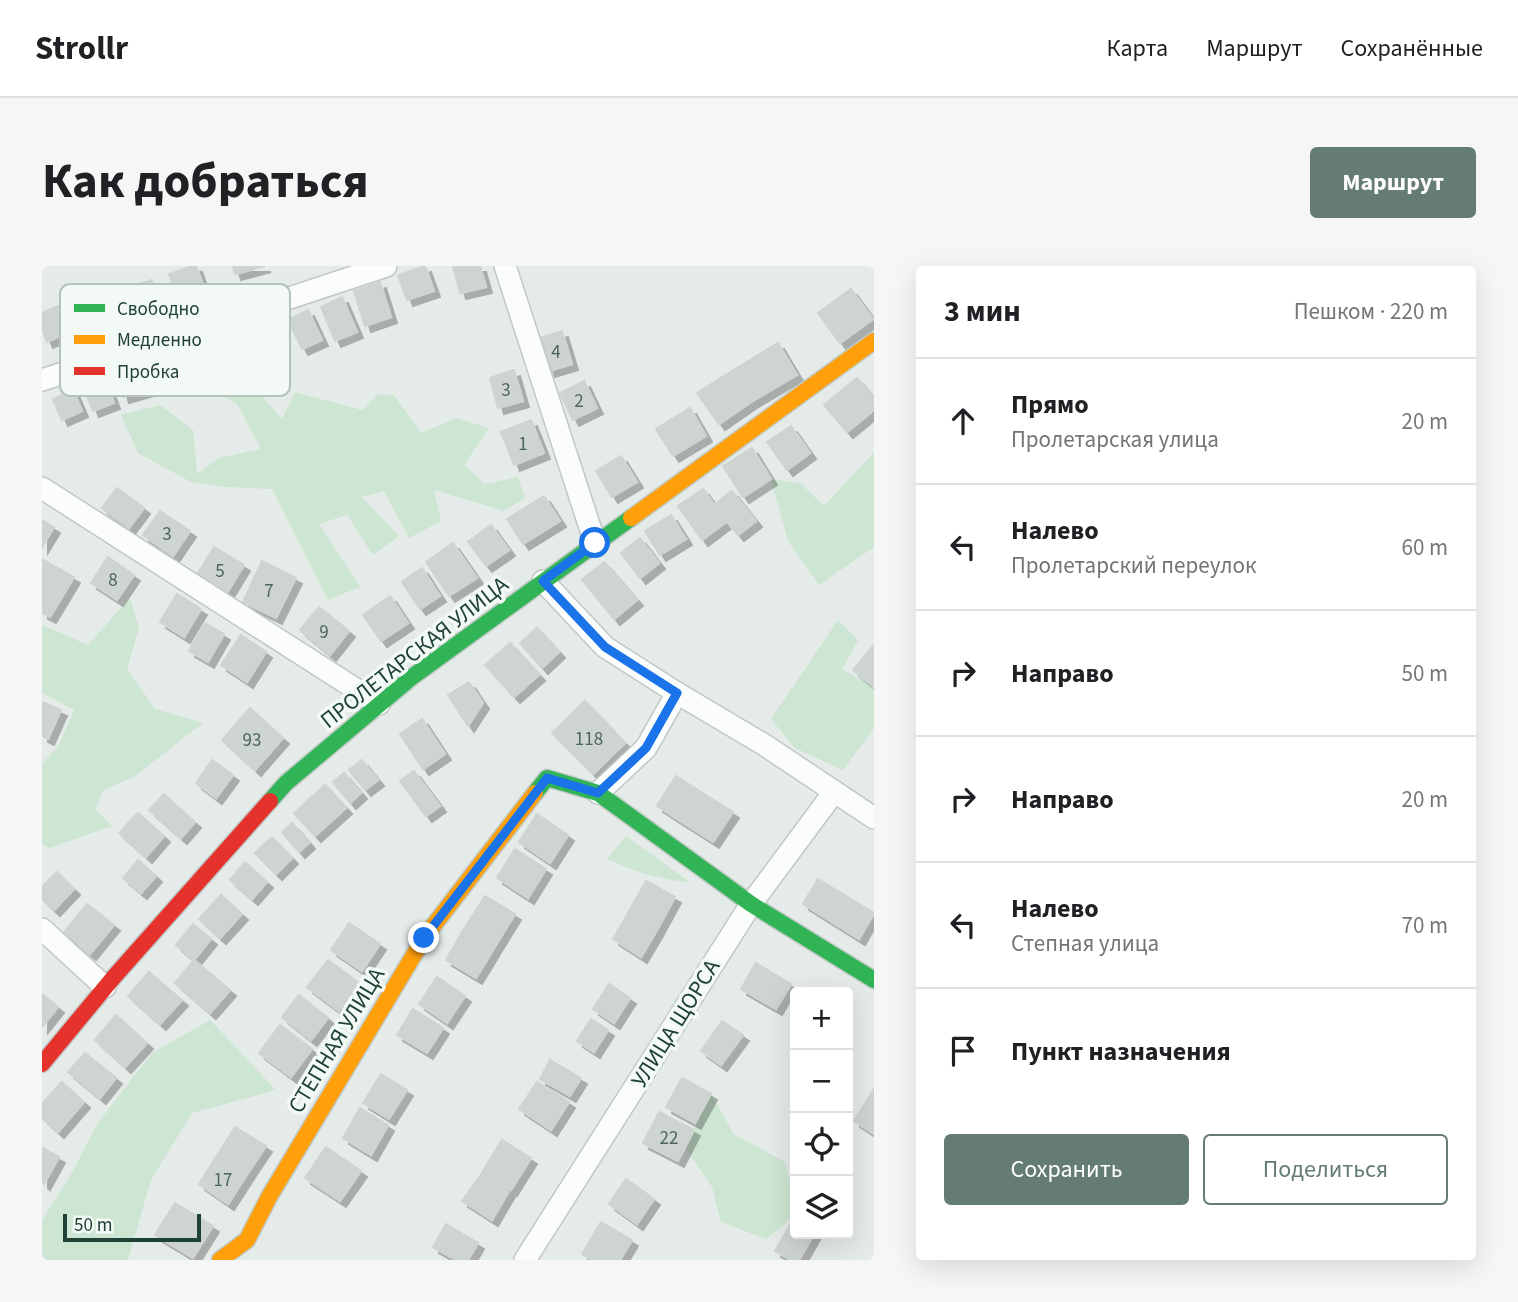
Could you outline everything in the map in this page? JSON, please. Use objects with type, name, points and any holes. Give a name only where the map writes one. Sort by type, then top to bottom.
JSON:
[{"type":"street","points":[[290,298],[386,266]]},
{"type":"street","points":[[505,266],[595,543]]},
{"type":"street","name":"ПРОЛЕТАРСКАЯ УЛИЦА","points":[[42,1064],[105,987],[286,783],[411,677],[874,341]]},
{"type":"street","points":[[42,380],[60,374]]},
{"type":"street","points":[[42,488],[379,704]]},
{"type":"street","points":[[543,581],[605,647],[763,744],[874,818]]},
{"type":"street","points":[[677,693],[646,748],[598,793],[751,904],[874,980]]},
{"type":"street","name":"СТЕПНАЯ УЛИЦА","points":[[220,1260],[247,1240],[269,1197],[424,938],[547,778],[598,793]]},
{"type":"street","name":"УЛИЦА ЩОРСА","points":[[525,1260],[751,904],[834,792]]},
{"type":"street","points":[[42,929],[105,987]]},
{"type":"green space","points":[[295,392],[362,410],[378,394],[394,395],[421,433],[456,418],[489,428],[464,465],[485,484],[518,477],[525,498],[504,511],[434,490],[441,521],[409,538],[384,491],[362,497],[399,536],[373,555],[347,515],[319,524],[360,587],[328,600],[272,489],[191,482],[138,453],[121,415],[160,405],[193,430],[197,474],[219,458],[261,449],[237,404],[223,396],[262,396],[282,419]]},
{"type":"green space","points":[[874,452],[874,547],[819,585],[788,541],[771,479],[800,483],[824,506]]},
{"type":"green space","points":[[130,598],[139,628],[127,669],[155,709],[203,723],[135,776],[103,791],[95,809],[112,826],[50,848],[42,844],[42,764],[59,745],[74,710],[42,693],[42,625],[88,645]]},
{"type":"green space","points":[[838,620],[858,640],[842,669],[874,687],[874,728],[843,770],[795,748],[771,719]]},
{"type":"green space","points":[[626,836],[691,883],[627,868],[607,859]]},
{"type":"green space","points":[[210,1020],[276,1090],[192,1113],[151,1180],[128,1260],[42,1260],[42,1220],[73,1171],[97,1124],[152,1053]]},
{"type":"green space","points":[[711,1094],[734,1134],[785,1162],[790,1182],[790,1219],[766,1239],[721,1222],[712,1187],[685,1148]]},
{"type":"building","points":[[196,266],[203,284],[172,284],[169,274]]},
{"type":"building","points":[[233,266],[265,266],[235,274]]},
{"type":"building","points":[[425,266],[434,291],[407,300],[398,275]]},
{"type":"building","points":[[453,266],[480,266],[486,287],[460,293]]},
{"type":"building","points":[[380,282],[391,317],[365,326],[354,291]]},
{"type":"building","points":[[851,289],[873,319],[840,343],[818,313]]},
{"type":"building","points":[[342,297],[357,332],[335,341],[321,307]]},
{"type":"building","points":[[58,306],[60,311],[60,336],[47,342],[42,329],[42,313]]},
{"type":"building","points":[[308,310],[322,340],[302,349],[290,319]]},
{"type":"building","points":[[562,331],[572,364],[549,371],[540,338]]},
{"type":"building","points":[[778,343],[797,375],[751,402],[732,371]]},
{"type":"building","points":[[514,370],[523,401],[498,408],[490,378]]},
{"type":"building","points":[[732,371],[751,402],[719,424],[697,393]]},
{"type":"building","points":[[857,378],[874,398],[874,410],[847,432],[824,405]]},
{"type":"building","points":[[584,381],[597,408],[573,420],[560,393]]},
{"type":"building","points":[[60,396],[76,396],[82,411],[62,420],[53,399]]},
{"type":"building","points":[[87,396],[111,396],[114,403],[93,411]]},
{"type":"building","points":[[690,408],[706,436],[673,456],[656,429]]},
{"type":"building","points":[[531,420],[544,453],[514,465],[501,432]]},
{"type":"building","points":[[791,426],[810,453],[787,470],[767,442]]},
{"type":"building","points":[[752,448],[771,479],[743,497],[723,466]]},
{"type":"building","points":[[621,456],[637,482],[612,497],[596,471]]},
{"type":"building","points":[[117,488],[144,508],[129,528],[102,508]]},
{"type":"building","points":[[703,489],[726,522],[702,540],[678,506]]},
{"type":"building","points":[[732,491],[756,521],[738,535],[714,505]]},
{"type":"building","points":[[544,496],[560,521],[523,544],[507,519]]},
{"type":"building","points":[[160,511],[190,531],[173,556],[143,535]]},
{"type":"building","points":[[671,515],[686,539],[660,555],[645,531]]},
{"type":"building","points":[[42,520],[54,527],[42,547]]},
{"type":"building","points":[[491,525],[509,550],[486,566],[468,542]]},
{"type":"building","points":[[640,538],[659,563],[640,578],[621,553]]},
{"type":"building","points":[[453,543],[477,578],[449,596],[426,562]]},
{"type":"building","points":[[214,547],[244,565],[227,593],[197,575]]},
{"type":"building","points":[[108,557],[134,575],[117,600],[91,583]]},
{"type":"building","points":[[42,559],[74,577],[50,617],[42,613]]},
{"type":"building","points":[[262,561],[296,578],[276,618],[243,602]]},
{"type":"building","points":[[604,562],[637,600],[614,619],[582,580]]},
{"type":"building","points":[[422,568],[440,596],[420,609],[402,582]]},
{"type":"building","points":[[177,594],[201,609],[184,637],[160,622]]},
{"type":"building","points":[[390,596],[408,623],[381,641],[363,615]]},
{"type":"building","points":[[319,607],[349,631],[330,655],[300,630]]},
{"type":"building","points":[[205,623],[224,634],[208,662],[189,651]]},
{"type":"building","points":[[537,628],[559,652],[542,668],[520,643]]},
{"type":"building","points":[[241,635],[266,652],[247,682],[221,665]]},
{"type":"building","points":[[510,643],[539,675],[514,697],[485,665]]},
{"type":"building","points":[[874,645],[874,687],[853,670]]},
{"type":"building","points":[[469,682],[483,703],[468,726],[448,695]]},
{"type":"building","points":[[585,701],[625,743],[593,774],[552,733]]},
{"type":"building","points":[[42,702],[61,710],[48,739],[42,736]]},
{"type":"building","points":[[250,708],[283,738],[255,770],[222,740]]},
{"type":"building","points":[[422,719],[445,754],[423,769],[400,734]]},
{"type":"building","points":[[212,760],[233,775],[216,798],[196,783]]},
{"type":"building","points":[[362,760],[378,780],[365,790],[349,770]]},
{"type":"building","points":[[414,771],[440,806],[426,816],[400,781]]},
{"type":"building","points":[[344,773],[361,793],[350,803],[333,782]]},
{"type":"building","points":[[676,776],[701,792],[682,822],[657,806]]},
{"type":"building","points":[[325,785],[346,808],[315,836],[294,813]]},
{"type":"building","points":[[701,792],[733,812],[713,842],[682,822]]},
{"type":"building","points":[[164,794],[195,822],[181,838],[149,810]]},
{"type":"building","points":[[138,813],[164,836],[146,857],[119,833]]},
{"type":"building","points":[[537,814],[568,835],[550,863],[519,842]]},
{"type":"building","points":[[292,823],[309,843],[299,852],[282,832]]},
{"type":"building","points":[[272,837],[292,858],[276,874],[255,853]]},
{"type":"building","points":[[515,849],[546,869],[528,898],[497,878]]},
{"type":"building","points":[[138,860],[156,876],[141,893],[123,878]]},
{"type":"building","points":[[245,862],[267,882],[252,899],[230,880]]},
{"type":"building","points":[[57,872],[74,889],[54,910],[42,899],[42,887]]},
{"type":"building","points":[[818,879],[874,913],[859,939],[803,904]]},
{"type":"building","points":[[646,881],[675,897],[657,930],[628,913]]},
{"type":"building","points":[[221,895],[242,914],[220,938],[199,919]]},
{"type":"building","points":[[485,896],[515,914],[493,950],[462,932]]},
{"type":"building","points":[[87,904],[114,925],[90,954],[64,932]]},
{"type":"building","points":[[628,913],[657,930],[641,957],[613,939]]},
{"type":"building","points":[[349,923],[380,944],[362,971],[331,950]]},
{"type":"building","points":[[193,924],[211,939],[194,960],[176,945]]},
{"type":"building","points":[[462,932],[493,950],[476,978],[446,960]]},
{"type":"building","points":[[194,960],[230,990],[210,1013],[175,983]]},
{"type":"building","points":[[328,960],[360,984],[339,1011],[307,987]]},
{"type":"building","points":[[756,963],[791,984],[776,1009],[741,989]]},
{"type":"building","points":[[149,972],[182,1000],[160,1024],[128,996]]},
{"type":"building","points":[[437,977],[465,996],[447,1023],[419,1004]]},
{"type":"building","points":[[609,984],[630,998],[614,1023],[593,1009]]},
{"type":"building","points":[[42,994],[58,1007],[42,1027]]},
{"type":"building","points":[[299,995],[328,1018],[311,1040],[282,1017]]},
{"type":"building","points":[[413,1009],[443,1028],[427,1053],[397,1035]]},
{"type":"building","points":[[116,1015],[147,1043],[125,1067],[95,1040]]},
{"type":"building","points":[[591,1019],[608,1030],[594,1052],[577,1041]]},
{"type":"building","points":[[722,1021],[743,1035],[721,1065],[701,1051]]},
{"type":"building","points":[[280,1025],[312,1049],[291,1077],[259,1053]]},
{"type":"building","points":[[85,1053],[116,1078],[100,1098],[68,1072]]},
{"type":"building","points":[[550,1060],[581,1078],[570,1096],[540,1079]]},
{"type":"building","points":[[381,1074],[407,1090],[389,1119],[363,1103]]},
{"type":"building","points":[[682,1078],[711,1094],[695,1123],[666,1107]]},
{"type":"building","points":[[62,1082],[84,1102],[58,1132],[42,1118],[42,1104]]},
{"type":"building","points":[[537,1082],[569,1102],[551,1130],[519,1109]]},
{"type":"building","points":[[874,1089],[874,1134],[854,1121]]},
{"type":"building","points":[[360,1108],[388,1125],[371,1155],[343,1138]]},
{"type":"building","points":[[659,1112],[694,1130],[678,1161],[643,1143]]},
{"type":"building","points":[[235,1127],[266,1146],[248,1173],[218,1154]]},
{"type":"building","points":[[502,1140],[531,1158],[511,1190],[482,1173]]},
{"type":"building","points":[[326,1147],[361,1171],[340,1201],[305,1178]]},
{"type":"building","points":[[42,1148],[59,1157],[44,1184],[42,1182]]},
{"type":"building","points":[[218,1154],[248,1173],[228,1204],[199,1184]]},
{"type":"building","points":[[482,1173],[509,1191],[492,1220],[462,1201]]},
{"type":"building","points":[[626,1179],[654,1199],[637,1224],[609,1204]]},
{"type":"building","points":[[175,1203],[213,1226],[193,1258],[155,1235]]},
{"type":"building","points":[[601,1222],[632,1240],[620,1260],[593,1260],[582,1254]]},
{"type":"building","points":[[446,1224],[478,1243],[468,1260],[456,1260],[433,1247]]},
{"type":"building","points":[[790,1226],[790,1239],[811,1239],[799,1260],[791,1260],[775,1251]]},
{"type":"traffic: fast","points":[[270,801],[286,783],[412,677],[631,518]]},
{"type":"traffic: fast","points":[[535,793],[547,778],[598,793],[751,904],[874,980]]},
{"type":"traffic: slow","points":[[631,518],[874,341]]},
{"type":"traffic: slow","points":[[220,1260],[247,1240],[269,1197],[424,938],[535,793]]},
{"type":"traffic: jam","points":[[42,1064],[113,978],[270,801]]},
{"type":"route","points":[[424,938],[547,778],[598,793],[646,748],[677,693],[605,647],[543,581],[595,543]]}]
